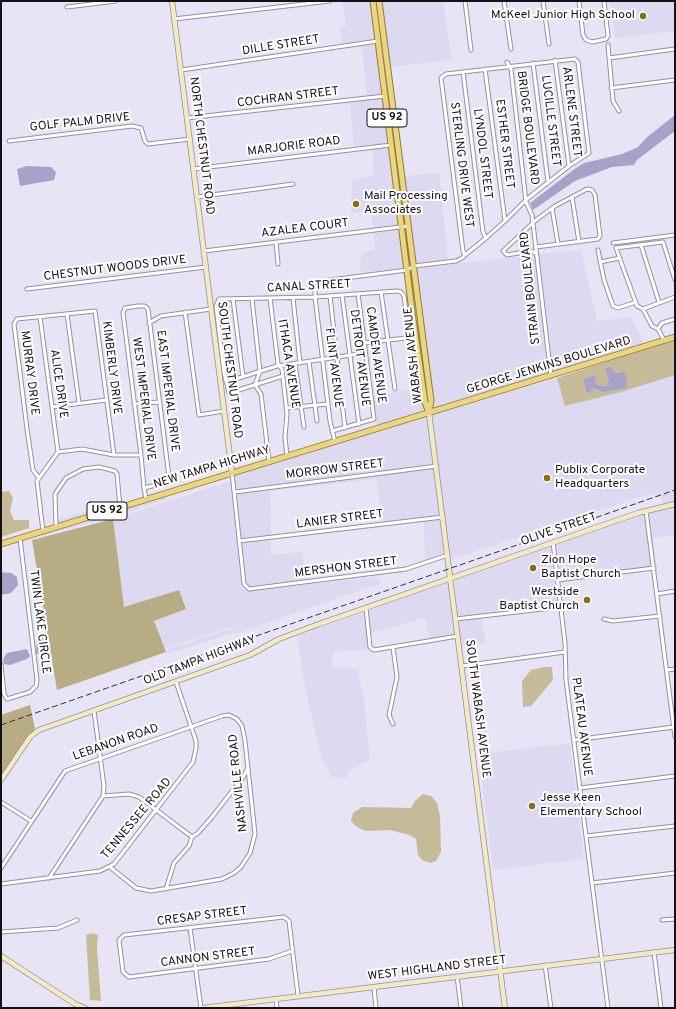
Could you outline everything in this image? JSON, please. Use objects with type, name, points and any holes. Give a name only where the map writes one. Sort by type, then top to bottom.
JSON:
[{"type":"main road","name":"WABASH AVENUE","points":[[373,1],[407,270],[425,402],[429,413]]},
{"type":"main road","name":"WABASH AVENUE","points":[[379,1],[431,401],[429,413]]},
{"type":"main road","points":[[414,319],[420,318]]},
{"type":"main road","name":"GEORGE JENKINS BOULEVARD","points":[[429,413],[675,337]]},
{"type":"main road","name":"NEW TAMPA HIGHWAY","points":[[1,544],[429,413]]},
{"type":"street","points":[[67,7],[116,1]]},
{"type":"street","name":"NORTH CHESTNUT ROAD","points":[[172,1],[209,293]]},
{"type":"street","points":[[174,19],[330,1]]},
{"type":"street","points":[[464,1],[471,50]]},
{"type":"street","points":[[504,1],[511,49]]},
{"type":"street","points":[[543,1],[549,44]]},
{"type":"street","points":[[579,1],[584,38],[592,42],[606,39],[608,33],[604,1]]},
{"type":"street","name":"DILLE STREET","points":[[181,70],[384,40]]},
{"type":"street","points":[[608,46],[613,101],[619,111]]},
{"type":"street","points":[[609,58],[675,50]]},
{"type":"street","points":[[315,297],[314,284],[317,281],[407,270],[414,266],[456,261],[505,222],[527,199],[569,166],[589,153],[578,62],[576,59],[555,60],[463,72]]},
{"type":"street","name":"ARLENE STREET","points":[[555,60],[569,166]]},
{"type":"street","name":"BRIDGE BOULEVARD","points":[[507,62],[510,66],[527,199]]},
{"type":"street","name":"LUCILLE STREET","points":[[533,63],[548,182]]},
{"type":"street","name":"ESTHER STREET","points":[[485,69],[505,222]]},
{"type":"street","name":"STERLING DRIVE WEST","points":[[463,72],[446,74],[442,76],[441,80],[463,251],[465,255]]},
{"type":"street","name":"LYNDOL STREET","points":[[463,72],[483,232],[486,238]]},
{"type":"street","points":[[612,88],[675,80]]},
{"type":"street","name":"COCHRAN STREET","points":[[187,118],[391,95]]},
{"type":"street","name":"GOLF PALM DRIVE","points":[[9,141],[132,126],[141,128],[144,139],[148,144],[190,139]]},
{"type":"street","name":"MARJORIE ROAD","points":[[193,169],[397,144]]},
{"type":"street","points":[[197,197],[293,184]]},
{"type":"street","points":[[536,247],[596,240],[600,237],[595,195],[589,189],[552,208],[503,251],[507,255],[530,252],[536,253]]},
{"type":"street","points":[[572,197],[579,242]]},
{"type":"street","name":"STRAIN BOULEVARD","points":[[527,199],[533,224],[551,376]]},
{"type":"street","points":[[552,208],[558,244]]},
{"type":"street","name":"AZALEA COURT","points":[[204,251],[408,226]]},
{"type":"street","points":[[612,243],[675,235]]},
{"type":"street","points":[[276,242],[278,264]]},
{"type":"street","points":[[664,340],[658,329],[652,326],[643,309],[636,302],[616,248],[663,242],[675,280]]},
{"type":"street","points":[[641,245],[659,302]]},
{"type":"street","points":[[598,250],[613,306],[618,308],[636,302]]},
{"type":"street","points":[[600,262],[620,258]]},
{"type":"street","name":"CHESTNUT WOODS DRIVE","points":[[27,289],[206,267]]},
{"type":"street","name":"CANAL STREET","points":[[226,382],[216,306],[218,300],[315,297],[397,291],[402,293],[404,296],[409,333],[406,338],[387,340]]},
{"type":"street","points":[[381,292],[395,389]]},
{"type":"street","name":"SOUTH CHESTNUT ROAD","points":[[209,293],[232,473]]},
{"type":"street","name":"CAMDEN AVENUE","points":[[358,294],[373,418],[359,424]]},
{"type":"street","name":"DETROIT AVENUE","points":[[342,295],[359,424]]},
{"type":"street","points":[[330,296],[345,428]]},
{"type":"street","name":"FLINT AVENUE","points":[[315,297],[334,442]]},
{"type":"street","points":[[643,309],[675,297]]},
{"type":"street","name":"ITHACA AVENUE","points":[[270,298],[278,364],[283,376],[286,408],[285,437],[287,456]]},
{"type":"street","points":[[292,298],[300,363]]},
{"type":"street","points":[[233,299],[243,376]]},
{"type":"street","points":[[252,299],[260,371],[254,385]]},
{"type":"street","name":"EAST IMPERIAL DRIVE","points":[[123,313],[124,309],[127,307],[145,306],[148,309],[169,478],[164,483],[144,488]]},
{"type":"street","points":[[149,323],[161,316],[211,309]]},
{"type":"street","name":"KIMBERLY DRIVE","points":[[67,314],[95,311],[114,455]]},
{"type":"street","points":[[185,312],[199,415],[224,411]]},
{"type":"street","name":"WEST IMPERIAL DRIVE","points":[[123,313],[146,499]]},
{"type":"street","points":[[67,314],[79,404]]},
{"type":"street","name":"MURRAY DRIVE","points":[[39,478],[33,470],[14,324],[17,319],[67,314]]},
{"type":"street","name":"ALICE DRIVE","points":[[40,317],[58,452]]},
{"type":"street","points":[[658,329],[662,323],[675,319]]},
{"type":"street","points":[[364,343],[387,340]]},
{"type":"street","points":[[283,376],[229,393],[226,382],[280,366],[365,353]]},
{"type":"street","points":[[309,362],[316,420]]},
{"type":"street","points":[[295,364],[304,427]]},
{"type":"street","points":[[254,385],[261,394],[269,461]]},
{"type":"street","points":[[52,407],[106,400]]},
{"type":"street","points":[[134,404],[159,402]]},
{"type":"street","points":[[286,408],[328,404]]},
{"type":"street","name":"SOUTH WABASH AVENUE","points":[[429,413],[506,1008]]},
{"type":"street","points":[[332,431],[359,424]]},
{"type":"street","points":[[43,531],[37,480],[58,452],[84,449],[114,455],[141,454]]},
{"type":"street","name":"MORROW STREET","points":[[235,492],[437,466]]},
{"type":"street","points":[[56,527],[55,494],[66,478],[83,469],[99,467],[115,471],[117,474],[120,507]]},
{"type":"street","points":[[232,473],[239,541]]},
{"type":"street","name":"OLIVE STREET","points":[[450,578],[646,510],[675,504]]},
{"type":"street","points":[[646,510],[675,737]]},
{"type":"street","name":"LANIER STREET","points":[[239,541],[443,516]]},
{"type":"street","name":"TWIN LAKE CIRCLE","points":[[1,664],[6,698],[10,699],[30,692],[36,686],[37,680],[20,538]]},
{"type":"street","name":"MERSHON STREET","points":[[239,541],[245,586],[249,588],[406,569],[448,555]]},
{"type":"street","name":"PLATEAU AVENUE","points":[[553,542],[565,652],[565,668],[608,1008]]},
{"type":"street","points":[[557,580],[654,568]]},
{"type":"street","name":"OLD TAMPA HIGHWAY","points":[[1,780],[34,733],[250,655],[288,636],[450,578]]},
{"type":"street","points":[[657,594],[675,591]]},
{"type":"street","points":[[456,619],[560,607]]},
{"type":"street","points":[[366,608],[370,647],[377,651],[458,636]]},
{"type":"street","points":[[604,619],[613,621],[660,616]]},
{"type":"street","points":[[392,648],[397,677],[389,715],[393,724]]},
{"type":"street","points":[[462,666],[565,652]]},
{"type":"street","points":[[667,670],[675,669]]},
{"type":"street","name":"TENNESSEE ROAD","points":[[1,884],[100,871],[110,867],[158,810],[193,762],[196,748],[192,726],[176,682]]},
{"type":"street","points":[[49,878],[103,796],[104,786],[94,711]]},
{"type":"street","name":"NASHVILLE ROAD","points":[[110,867],[140,890],[151,891],[222,879],[234,873],[246,860],[253,845],[255,834],[252,794],[247,769],[242,726],[237,719],[225,715],[192,726]]},
{"type":"street","name":"LEBANON ROAD","points":[[1,868],[65,771],[192,726]]},
{"type":"street","points":[[574,740],[674,727]]},
{"type":"street","points":[[166,889],[171,866],[189,846],[192,837],[198,833],[212,817],[244,776],[247,769]]},
{"type":"street","points":[[580,788],[675,776]]},
{"type":"street","points":[[103,796],[134,795],[144,799],[192,837]]},
{"type":"street","points":[[1,802],[31,821]]},
{"type":"street","points":[[586,836],[675,826]]},
{"type":"street","points":[[592,883],[675,873]]},
{"type":"street","name":"CRESAP STREET","points":[[126,976],[123,972],[120,938],[124,935],[282,916],[288,921],[292,951]]},
{"type":"street","points":[[662,920],[675,919]]},
{"type":"street","points":[[1,932],[58,928],[77,920]]},
{"type":"street","points":[[190,928],[202,1008]]},
{"type":"street","name":"WEST HIGHLAND STREET","points":[[202,1008],[226,1007],[298,996],[675,950]]},
{"type":"street","points":[[292,951],[298,996]]},
{"type":"street","name":"CANNON STREET","points":[[126,976],[129,977],[273,959],[292,951]]},
{"type":"street","points":[[654,952],[661,1008]]},
{"type":"street","points":[[1,956],[75,1004],[85,1008]]},
{"type":"street","points":[[545,965],[551,1008]]},
{"type":"street","points":[[457,976],[461,1008]]},
{"type":"street","points":[[374,987],[376,1008]]},
{"type":"street","points":[[276,999],[277,1008]]},
{"type":"shaded area","points":[[371,1],[376,40],[342,44],[340,27],[346,26],[342,2]]},
{"type":"shaded area","points":[[381,1],[443,1],[452,60],[389,67]]},
{"type":"shaded area","name":"McKeel Junior High School","points":[[610,1],[675,1],[675,31],[615,38]]},
{"type":"shaded area","points":[[376,43],[383,94],[367,96],[362,47],[343,48]]},
{"type":"shaded area","points":[[383,98],[389,143],[354,147],[350,102]]},
{"type":"shaded area","points":[[675,115],[675,131],[637,160],[634,165],[612,167],[575,181],[533,210],[530,203],[576,168],[584,163],[622,154],[638,147],[646,138]]},
{"type":"shaded area","points":[[393,146],[395,146],[406,224],[403,225]]},
{"type":"shaded area","points":[[389,147],[400,225],[373,228],[371,212],[351,213],[352,180],[374,175],[372,149],[354,151]]},
{"type":"shaded area","points":[[27,166],[51,167],[56,172],[54,180],[20,186],[17,169]]},
{"type":"shaded area","points":[[439,173],[448,260],[415,264],[403,176]]},
{"type":"shaded area","points":[[400,229],[405,268],[360,272],[361,254],[375,249],[373,232]]},
{"type":"shaded area","points":[[581,250],[597,321],[631,317],[644,344],[552,373],[538,254]]},
{"type":"shaded area","points":[[535,255],[549,374],[431,411],[415,268]]},
{"type":"shaded area","points":[[675,339],[675,375],[621,392],[565,406],[557,378]],"holes":[[[606,371],[621,373],[603,392],[593,388],[591,390],[595,376],[595,381],[598,385],[606,386],[609,380]]]},
{"type":"shaded area","points":[[611,367],[616,373],[625,373],[627,381],[626,388],[603,392],[593,388],[590,392],[586,392],[584,379],[595,375],[595,381],[598,385],[606,386],[609,380],[605,369]]},
{"type":"shaded area","points":[[675,375],[675,502],[662,504],[661,495],[646,495],[450,560],[431,415],[557,378],[565,406],[621,392]]},
{"type":"shaded area","points":[[421,386],[427,412],[377,427],[369,399]]},
{"type":"shaded area","points":[[427,416],[435,464],[236,490],[234,475]]},
{"type":"shaded area","points":[[435,468],[441,515],[383,522],[376,479],[270,491],[271,535],[241,539],[236,493]]},
{"type":"shaded area","points":[[231,481],[242,589],[245,591],[378,577],[381,583],[235,634],[231,627],[163,649],[154,621],[186,609],[179,590],[124,607],[113,519]]},
{"type":"shaded area","points":[[9,491],[13,498],[10,511],[14,520],[29,520],[29,528],[1,537],[1,492]]},
{"type":"shaded area","points":[[165,496],[167,499],[114,517],[40,536],[39,534]]},
{"type":"shaded area","points":[[118,502],[118,506],[58,524],[57,520]]},
{"type":"shaded area","points":[[675,506],[675,535],[653,538],[656,570],[648,512]]},
{"type":"shaded area","points":[[645,514],[652,567],[559,578],[555,545]]},
{"type":"shaded area","points":[[113,519],[124,607],[179,590],[186,609],[154,621],[166,652],[57,690],[32,540]]},
{"type":"shaded area","points":[[441,519],[446,554],[425,562],[424,521]]},
{"type":"shaded area","points":[[271,539],[271,555],[302,552],[307,580],[247,586],[241,543]]},
{"type":"shaded area","points":[[552,546],[558,605],[457,617],[455,579]]},
{"type":"shaded area","points":[[1,572],[11,573],[17,577],[18,585],[11,593],[1,595]]},
{"type":"shaded area","points":[[449,581],[456,635],[430,640],[425,618],[370,633],[368,610]]},
{"type":"shaded area","points":[[364,612],[369,649],[333,652],[332,666],[358,670],[364,702],[370,760],[350,770],[346,778],[330,777],[329,771],[322,760],[305,687],[297,636]]},
{"type":"shaded area","points":[[481,618],[486,643],[461,646],[458,621]]},
{"type":"shaded area","points":[[231,629],[232,633],[164,655],[167,653],[166,650]]},
{"type":"shaded area","points":[[44,637],[47,652],[36,654],[37,639]]},
{"type":"shaded area","points":[[27,649],[30,656],[27,659],[10,665],[4,664],[3,659],[7,653]]},
{"type":"shaded area","points":[[552,667],[553,680],[531,706],[523,707],[522,681],[531,670]]},
{"type":"shaded area","points":[[30,705],[35,729],[15,754],[1,777],[1,715]]},
{"type":"shaded area","name":"Jesse Keen Elementary School","points":[[570,743],[584,859],[493,870],[479,754]]},
{"type":"shaded area","points":[[423,794],[431,796],[437,803],[440,816],[441,852],[436,861],[431,863],[422,860],[418,855],[416,839],[409,835],[390,830],[366,831],[357,827],[351,821],[353,813],[362,807],[411,808],[415,801]]},
{"type":"shaded area","points":[[93,933],[98,935],[97,948],[101,1001],[90,1000],[86,935]]},
{"type":"railway","points":[[1,725],[675,490]]},
{"type":"place","name":"McKeel Junior High School","points":[[643,16]]},
{"type":"place","name":"Mail Processing Associates","points":[[356,204]]},
{"type":"place","name":"Publix Corporate Headquarters","points":[[547,478]]},
{"type":"place","name":"Zion Hope Baptist Church","points":[[533,568]]},
{"type":"place","name":"Westside Baptist Church","points":[[587,600]]},
{"type":"place","name":"Jesse Keen Elementary School","points":[[532,806]]}]
